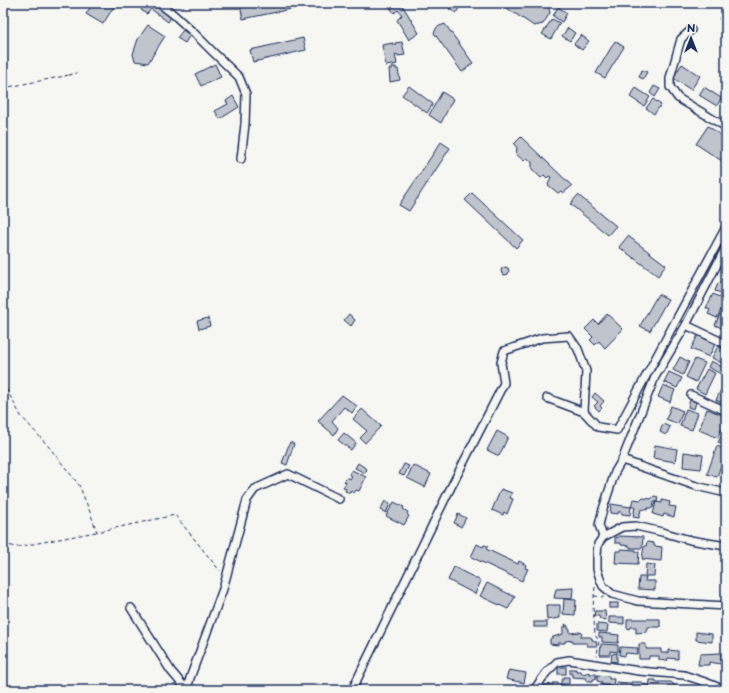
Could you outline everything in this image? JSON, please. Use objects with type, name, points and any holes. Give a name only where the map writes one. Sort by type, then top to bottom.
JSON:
[{"type":"street","points":[[159,3],[174,14],[212,52],[240,77],[246,94],[245,124],[241,159]]},
{"type":"street","points":[[691,30],[681,39],[670,78],[670,87],[678,98],[726,127]]},
{"type":"street","points":[[547,398],[584,412],[598,426],[617,430],[667,334],[726,227]]},
{"type":"street","points":[[603,537],[599,525],[615,472],[622,460],[655,377],[686,325],[726,247]]},
{"type":"street","points":[[686,325],[726,344]]},
{"type":"street","points":[[352,690],[447,494],[504,383],[501,363],[504,351],[542,338],[569,336],[578,349],[586,371],[584,412]]},
{"type":"street","points":[[691,395],[726,411]]},
{"type":"street","points":[[622,460],[696,486],[726,493]]},
{"type":"street","points":[[187,690],[226,578],[247,500],[255,489],[288,474],[339,499]]},
{"type":"street","points":[[726,546],[690,540],[636,526],[622,527],[603,537],[598,544],[597,569],[603,586],[612,594],[638,601],[726,606]]},
{"type":"street","points":[[131,608],[163,660],[187,690]]},
{"type":"street","points":[[534,690],[546,673],[557,662],[568,660],[597,665],[684,675],[725,690]]},
{"type":"path","points":[[3,88],[77,73]]},
{"type":"path","points":[[3,383],[21,416],[49,447],[78,485],[97,532]]},
{"type":"path","points":[[3,546],[7,545],[16,547],[97,532],[175,515],[226,578]]},
{"type":"path","points":[[596,582],[593,606],[595,635],[599,641],[597,665]]},
{"type":"building","points":[[93,3],[116,3],[103,24],[86,14]]},
{"type":"building","points":[[146,3],[159,3],[173,14],[168,22],[151,9],[147,14],[141,10]]},
{"type":"building","points":[[247,3],[295,3],[296,8],[243,19],[240,5]]},
{"type":"building","points":[[387,3],[401,3],[419,33],[409,40],[397,20],[402,15],[398,10],[394,13]]},
{"type":"building","points":[[502,3],[545,3],[548,5],[550,13],[543,24],[534,26],[505,7]]},
{"type":"building","points":[[452,4],[459,8],[456,13],[449,9]]},
{"type":"building","points":[[558,7],[567,13],[562,22],[553,16]]},
{"type":"building","points":[[726,8],[726,24],[719,19]]},
{"type":"building","points":[[552,19],[560,23],[551,39],[542,34]]},
{"type":"building","points":[[445,24],[473,63],[462,72],[434,33],[437,27]]},
{"type":"building","points":[[148,25],[165,36],[148,63],[135,61],[133,54],[138,39]]},
{"type":"building","points":[[568,28],[575,33],[570,41],[562,36]]},
{"type":"building","points":[[183,30],[190,35],[185,43],[177,38]]},
{"type":"building","points":[[581,35],[589,41],[582,50],[574,44]]},
{"type":"building","points":[[303,38],[306,50],[253,62],[250,50]]},
{"type":"building","points":[[615,41],[624,47],[605,78],[596,73]]},
{"type":"building","points":[[402,42],[405,55],[395,55],[397,64],[386,66],[382,45],[393,43],[393,46],[395,43]]},
{"type":"building","points":[[215,64],[221,77],[201,86],[195,74]]},
{"type":"building","points":[[682,64],[700,76],[691,90],[673,78]]},
{"type":"building","points":[[392,67],[396,67],[396,69],[398,69],[400,80],[390,82],[389,69],[392,69]]},
{"type":"building","points":[[642,70],[647,72],[643,79],[639,77]]},
{"type":"building","points":[[409,86],[433,104],[427,113],[402,95]]},
{"type":"building","points":[[654,86],[660,89],[655,97],[650,93]]},
{"type":"building","points":[[704,87],[721,98],[717,106],[699,95]]},
{"type":"building","points":[[636,88],[650,97],[644,106],[630,97]]},
{"type":"building","points":[[442,92],[453,99],[441,123],[429,115]]},
{"type":"building","points":[[233,96],[239,107],[220,119],[215,111],[228,104],[226,101]]},
{"type":"building","points":[[653,99],[661,105],[654,114],[646,108]]},
{"type":"building","points":[[708,126],[726,139],[725,163],[696,144]]},
{"type":"building","points":[[521,137],[572,186],[563,193],[561,191],[558,193],[548,185],[551,177],[549,176],[547,178],[544,175],[541,178],[532,169],[532,162],[527,158],[524,161],[516,154],[517,148],[514,144]]},
{"type":"building","points":[[441,142],[450,148],[409,211],[399,205]]},
{"type":"building","points":[[472,193],[523,240],[516,248],[465,200]]},
{"type":"building","points":[[578,195],[616,226],[608,235],[570,204]]},
{"type":"building","points":[[628,236],[666,265],[658,276],[619,247]]},
{"type":"building","points":[[503,267],[507,267],[509,271],[507,275],[503,275],[501,273],[501,269]]},
{"type":"building","points":[[718,283],[724,285],[721,293],[715,291]]},
{"type":"building","points":[[658,294],[668,299],[650,331],[640,326]]},
{"type":"building","points":[[713,294],[726,300],[717,318],[708,314],[710,310],[706,308]]},
{"type":"building","points":[[349,314],[355,320],[351,326],[344,320]]},
{"type":"building","points":[[607,314],[623,329],[605,348],[599,341],[595,345],[590,340],[593,337],[585,329],[594,320],[598,324]]},
{"type":"building","points":[[720,314],[726,317],[726,330],[715,325]]},
{"type":"building","points":[[208,318],[210,326],[199,329],[197,321]]},
{"type":"building","points":[[698,335],[715,344],[709,357],[691,349]]},
{"type":"building","points":[[718,346],[726,350],[726,365],[712,358]]},
{"type":"building","points":[[680,357],[689,362],[683,375],[673,370]]},
{"type":"building","points":[[695,359],[705,363],[696,382],[686,377]]},
{"type":"building","points":[[711,361],[724,368],[721,374],[708,367]]},
{"type":"building","points":[[707,369],[715,373],[705,394],[696,389]]},
{"type":"building","points":[[669,372],[682,378],[677,388],[664,382]]},
{"type":"building","points":[[726,379],[726,401],[725,404],[716,400]]},
{"type":"building","points":[[663,385],[675,390],[670,402],[658,397]]},
{"type":"building","points":[[595,393],[604,401],[600,406],[602,408],[599,411],[594,406],[598,402],[592,397]]},
{"type":"building","points":[[342,395],[357,406],[352,413],[344,407],[332,421],[338,428],[334,435],[318,421]]},
{"type":"building","points":[[690,400],[696,402],[694,409],[688,407]]},
{"type":"building","points":[[671,406],[683,411],[678,424],[666,419]]},
{"type":"building","points":[[362,409],[381,426],[365,443],[360,438],[367,431],[353,419]]},
{"type":"building","points":[[686,409],[698,413],[692,430],[680,426]]},
{"type":"building","points":[[707,409],[725,416],[723,422],[726,423],[726,425],[724,431],[721,430],[718,438],[699,430]]},
{"type":"building","points":[[663,424],[670,427],[666,435],[660,432]]},
{"type":"building","points":[[497,431],[508,437],[499,456],[487,450]]},
{"type":"building","points":[[344,433],[356,443],[351,450],[338,440]]},
{"type":"building","points":[[721,437],[726,439],[726,446],[718,442]]},
{"type":"building","points":[[290,442],[294,444],[287,465],[282,463]]},
{"type":"building","points":[[655,445],[677,449],[675,462],[653,458]]},
{"type":"building","points":[[717,446],[726,450],[726,467],[721,465],[717,477],[707,474]]},
{"type":"building","points":[[684,452],[703,455],[701,469],[683,467]]},
{"type":"building","points":[[358,463],[367,469],[365,473],[355,468]]},
{"type":"building","points":[[404,464],[409,466],[404,476],[399,474]]},
{"type":"building","points":[[413,465],[431,474],[425,487],[407,478]]},
{"type":"building","points":[[352,470],[366,477],[359,491],[356,490],[354,493],[351,491],[350,493],[345,491],[346,489],[343,487],[346,483],[344,481],[348,477],[350,479],[352,476],[349,474]]},
{"type":"building","points":[[501,489],[512,493],[510,498],[513,499],[507,514],[504,512],[503,515],[492,510]]},
{"type":"building","points":[[654,496],[658,497],[657,502],[654,502],[653,508],[648,508],[647,510],[641,509],[639,518],[633,517],[635,507],[631,507],[633,499],[651,499]]},
{"type":"building","points":[[662,500],[670,502],[669,506],[676,507],[674,517],[664,514],[663,517],[653,514],[656,502],[662,503]]},
{"type":"building","points":[[385,501],[390,504],[386,513],[380,510]]},
{"type":"building","points":[[394,502],[404,507],[403,509],[408,512],[407,514],[409,516],[404,525],[386,516]]},
{"type":"building","points":[[611,504],[631,507],[630,515],[622,514],[621,512],[618,512],[618,514],[610,513]]},
{"type":"building","points":[[458,514],[466,518],[461,527],[454,523]]},
{"type":"building","points":[[618,536],[643,537],[642,548],[630,548],[630,546],[621,545],[621,543],[615,543],[615,537],[618,538]]},
{"type":"building","points":[[647,542],[654,543],[654,546],[662,547],[661,561],[642,559],[644,546],[646,546]]},
{"type":"building","points":[[477,544],[483,547],[484,545],[488,546],[486,549],[518,564],[519,561],[526,565],[525,568],[528,569],[522,581],[471,557]]},
{"type":"building","points":[[621,549],[636,550],[636,552],[639,552],[638,564],[615,563],[616,551],[621,551]]},
{"type":"building","points":[[646,564],[655,565],[654,576],[645,576]]},
{"type":"building","points":[[454,567],[481,581],[475,594],[448,580]]},
{"type":"building","points":[[639,577],[646,577],[645,581],[655,581],[655,590],[638,589]]},
{"type":"building","points":[[487,583],[515,597],[508,609],[480,596]]},
{"type":"building","points":[[573,588],[572,599],[554,598],[556,589]]},
{"type":"building","points":[[564,599],[576,600],[575,615],[563,614]]},
{"type":"building","points":[[609,603],[618,603],[618,608],[609,608]]},
{"type":"building","points":[[546,605],[560,605],[560,618],[547,620]]},
{"type":"building","points":[[595,611],[605,611],[606,620],[600,619],[599,616],[594,616]]},
{"type":"building","points":[[609,617],[624,617],[624,624],[609,623]]},
{"type":"building","points":[[627,619],[660,619],[660,627],[648,627],[647,632],[636,633],[636,627],[631,627],[630,629],[627,628]]},
{"type":"building","points":[[534,622],[547,622],[547,627],[534,627]]},
{"type":"building","points":[[565,624],[568,626],[568,629],[570,629],[570,633],[580,632],[582,634],[581,637],[590,637],[592,640],[596,641],[597,646],[587,646],[587,643],[573,643],[573,640],[565,641],[565,643],[558,643],[558,645],[550,644],[550,639],[563,634],[563,627],[566,627]]},
{"type":"building","points":[[597,624],[608,625],[607,632],[597,631]]},
{"type":"building","points":[[696,632],[712,634],[712,642],[696,640]]},
{"type":"building","points":[[599,633],[619,635],[618,643],[602,642],[602,637],[599,637]]},
{"type":"building","points":[[601,644],[618,645],[618,652],[610,651],[610,655],[600,655]]},
{"type":"building","points":[[639,644],[646,644],[646,649],[661,649],[661,653],[668,653],[668,650],[678,651],[678,659],[668,658],[667,661],[659,660],[659,656],[649,656],[649,659],[639,659]]},
{"type":"building","points":[[620,647],[638,648],[637,654],[626,653],[625,656],[619,655]]},
{"type":"building","points":[[617,653],[617,662],[611,661],[612,654]]},
{"type":"building","points":[[721,653],[721,664],[709,662],[709,665],[698,665],[700,654]]},
{"type":"building","points":[[558,667],[566,667],[566,674],[558,674]]},
{"type":"building","points":[[570,669],[581,671],[582,674],[590,672],[590,674],[596,674],[596,679],[593,679],[593,681],[587,681],[586,678],[572,677],[572,674],[570,674]]},
{"type":"building","points":[[509,670],[526,673],[524,683],[506,679]]},
{"type":"building","points":[[597,675],[609,676],[609,679],[614,679],[613,686],[601,685],[602,682],[597,681]]},
{"type":"building","points":[[564,677],[569,677],[569,684],[560,684]]},
{"type":"building","points":[[650,680],[656,680],[656,682],[671,682],[677,687],[677,690],[667,690],[668,688],[663,688],[663,690],[649,690]]},
{"type":"building","points":[[616,682],[630,683],[630,690],[616,690]]},
{"type":"building","points":[[631,682],[642,682],[642,684],[648,685],[648,690],[631,690]]},
{"type":"building","points":[[553,683],[565,685],[565,690],[544,690],[544,685],[553,685]]}]
